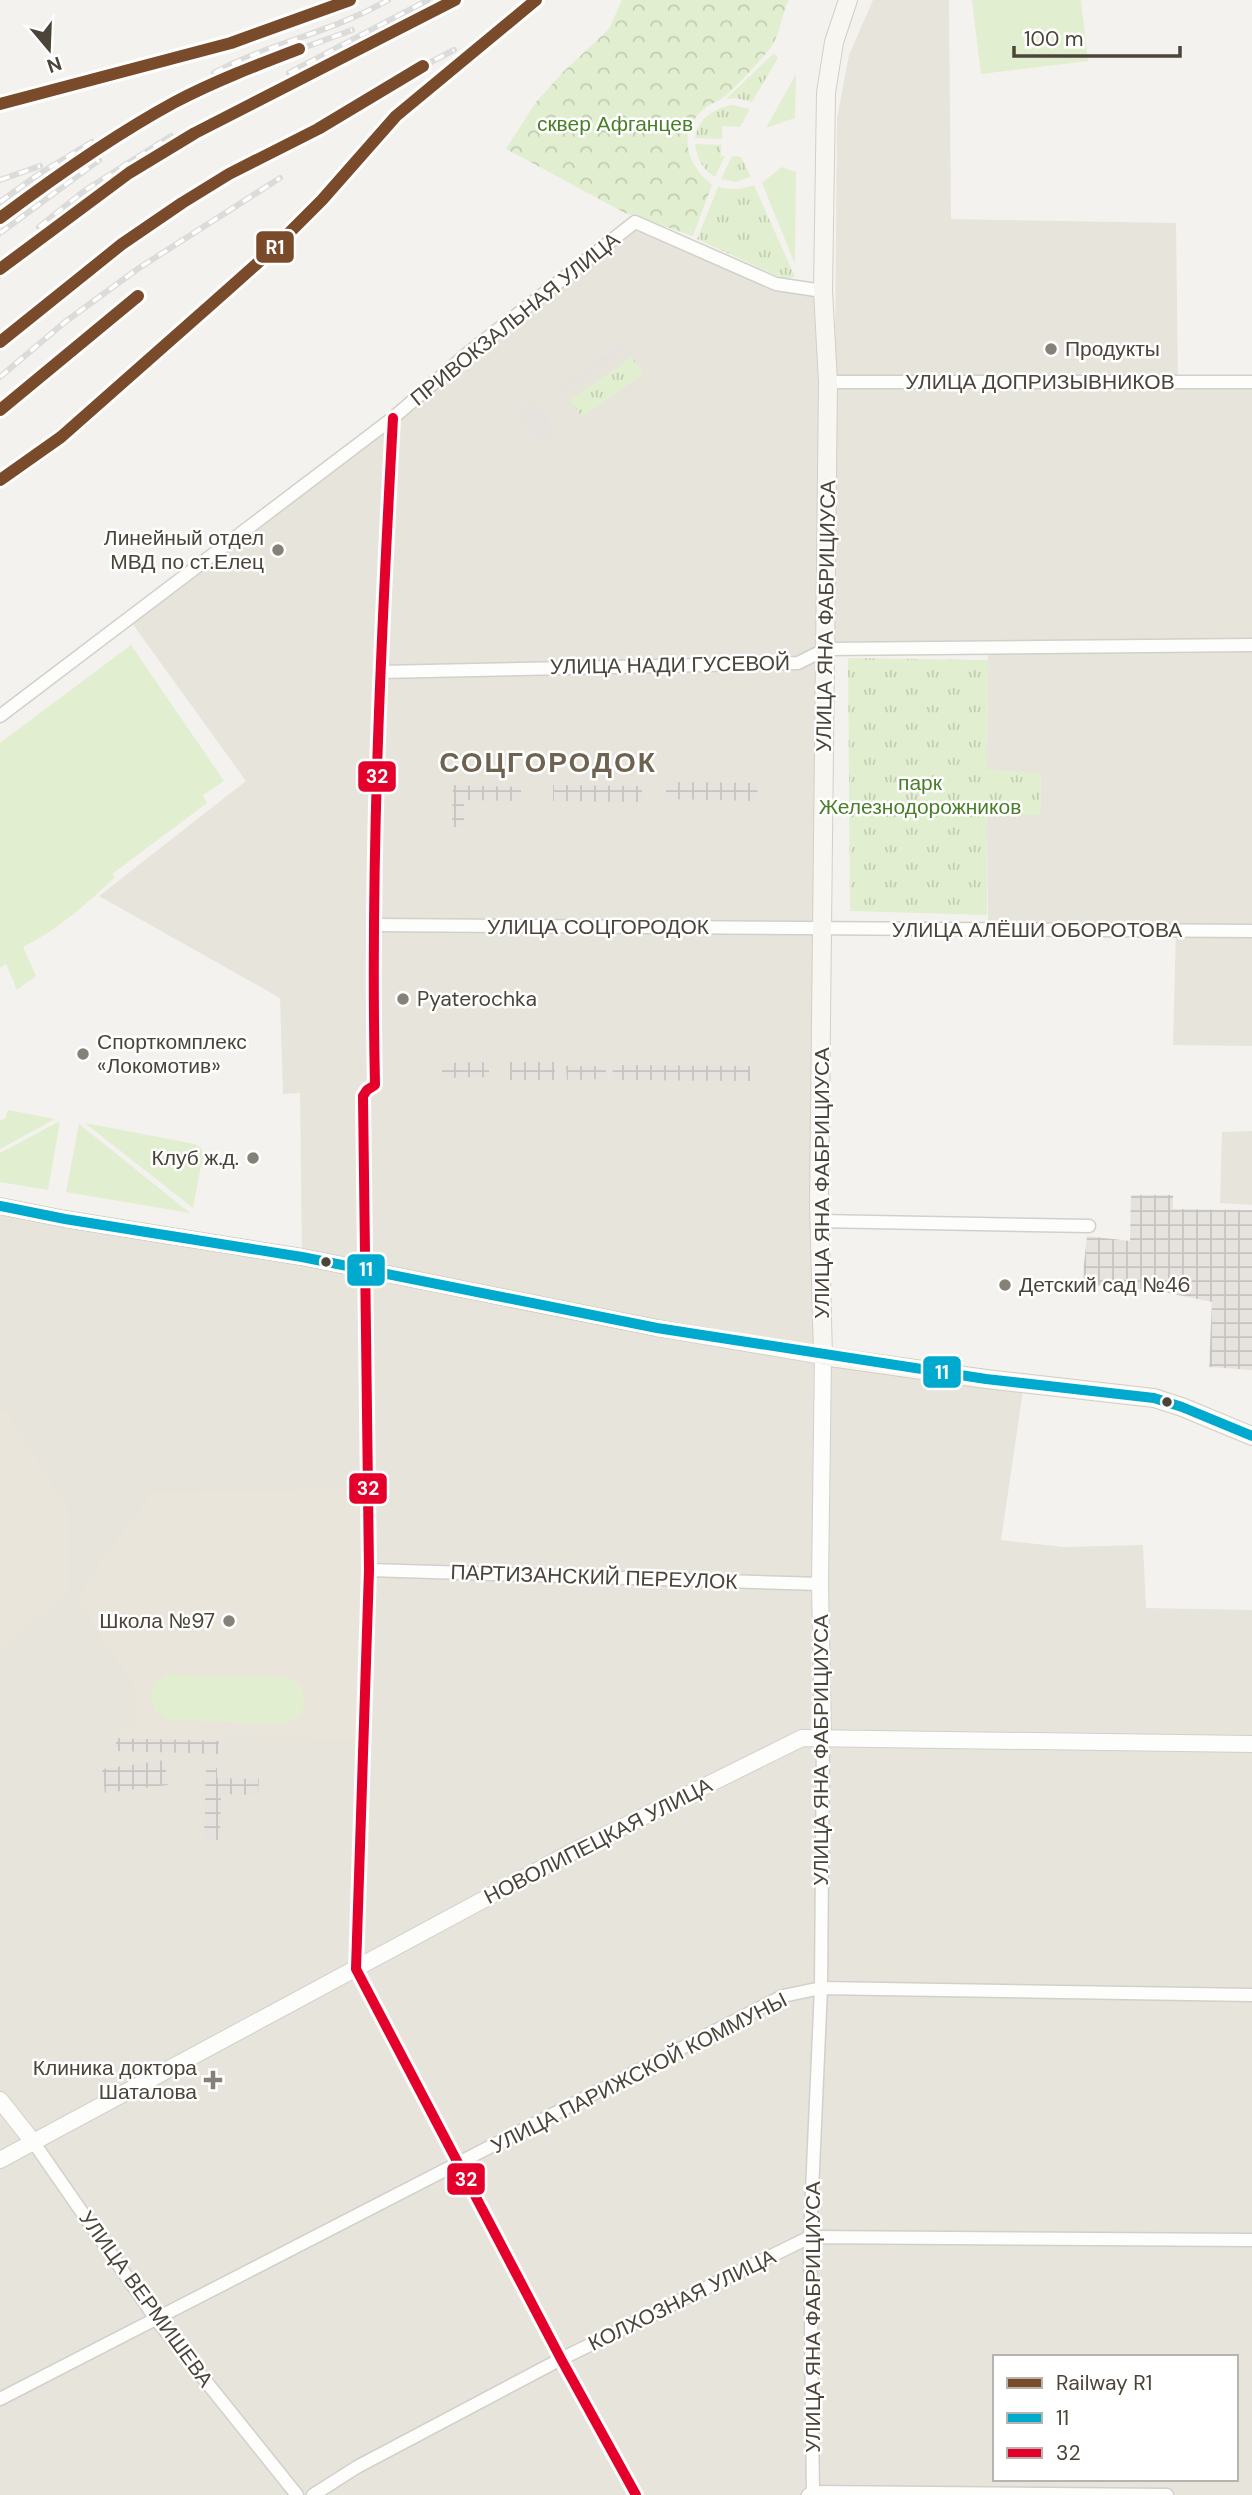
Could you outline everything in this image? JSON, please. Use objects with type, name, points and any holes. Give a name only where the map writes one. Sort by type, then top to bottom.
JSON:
[{"type":"main road","name":"УЛИЦА ЯНА ФАБРИЦИУСА","points":[[823,1356],[820,1221],[828,382],[823,291],[826,93],[834,41],[849,0]]},
{"type":"main road","points":[[823,1356],[986,1379],[1154,1398],[1252,1436]]},
{"type":"street","name":"ПРИВОКЗАЛЬНАЯ УЛИЦА","points":[[0,716],[393,418],[467,355],[635,222],[776,284],[823,291]]},
{"type":"street","name":"УЛИЦА ДОПРИЗЫВНИКОВ","points":[[828,382],[1252,382]]},
{"type":"street","points":[[393,418],[380,672],[374,925],[375,1085],[363,1096],[369,1570],[356,1969],[457,2165],[636,2495]]},
{"type":"street","name":"УЛИЦА НАДИ ГУСЕВОЙ","points":[[380,672],[798,663],[826,649],[1252,645]]},
{"type":"street","name":"УЛИЦА СОЦГОРОДОК","points":[[374,925],[822,929]]},
{"type":"street","name":"УЛИЦА АЛЁШИ ОБОРОТОВА","points":[[822,929],[1252,931]]},
{"type":"street","points":[[0,1206],[302,1257],[657,1328],[823,1356]]},
{"type":"street","points":[[820,1221],[1089,1226]]},
{"type":"street","name":"УЛИЦА ЯНА ФАБРИЦИУСА","points":[[811,2494],[810,2237],[821,1988],[823,1738],[820,1584],[823,1356]]},
{"type":"street","name":"ПАРТИЗАНСКИЙ ПЕРЕУЛОК","points":[[369,1570],[820,1584]]},
{"type":"street","name":"НОВОЛИПЕЦКАЯ УЛИЦА","points":[[0,2160],[572,1852],[802,1738],[1252,1744]]},
{"type":"street","name":"УЛИЦА ПАРИЖСКОЙ КОММУНЫ","points":[[0,2399],[783,1996],[821,1988],[1252,1995]]},
{"type":"street","name":"УЛИЦА ВЕРМИШЕВА","points":[[0,2100],[34,2143],[156,2319],[297,2495]]},
{"type":"street","name":"КОЛХОЗНАЯ УЛИЦА","points":[[313,2495],[357,2468],[561,2359],[810,2237],[1252,2239]]},
{"type":"street","points":[[811,2494],[1167,2495]]},
{"type":"shaded area","points":[[873,0],[949,0],[951,219],[1176,223],[1178,382],[1252,382],[1252,1046],[1173,1045],[1176,930],[988,929],[987,815],[1040,815],[1041,774],[987,770],[988,648],[826,650],[823,1355],[1024,1384],[1001,1540],[1064,1547],[1143,1545],[1146,1608],[1252,1610],[1252,2495],[0,2495],[0,1206],[302,1257],[300,1093],[283,1094],[280,998],[99,896],[246,781],[129,619],[635,222],[776,284],[823,291],[829,379],[835,348],[837,118],[849,55]]},
{"type":"shaded area","points":[[622,343],[626,348],[560,396],[556,391]]},
{"type":"shaded area","points":[[535,401],[557,432],[540,444],[518,413]]},
{"type":"shaded area","points":[[666,782],[758,783],[757,801],[666,799]]},
{"type":"shaded area","points":[[453,785],[521,787],[521,801],[464,800],[464,828],[452,827]]},
{"type":"shaded area","points":[[553,785],[642,786],[642,802],[553,801]]},
{"type":"shaded area","points":[[489,1062],[489,1077],[442,1078],[442,1063]]},
{"type":"shaded area","points":[[510,1062],[555,1062],[555,1080],[510,1080]]},
{"type":"shaded area","points":[[613,1065],[750,1066],[750,1081],[612,1080]]},
{"type":"shaded area","points":[[566,1066],[606,1066],[606,1079],[567,1080]]},
{"type":"shaded area","points":[[1252,1131],[1252,1205],[1220,1203],[1222,1132]]},
{"type":"shaded area","points":[[1131,1195],[1173,1195],[1173,1209],[1252,1210],[1252,1370],[1209,1367],[1212,1302],[1159,1291],[1082,1284],[1087,1236],[1130,1241]]},
{"type":"shaded area","points":[[0,1410],[7,1412],[70,1512],[68,1596],[0,1648]]},
{"type":"shaded area","name":"Школа №97","points":[[368,1489],[363,1741],[226,1734],[220,1741],[116,1738],[137,1720],[133,1681],[104,1642],[79,1600],[88,1580],[152,1493]]},
{"type":"shaded area","points":[[116,1738],[219,1740],[219,1754],[116,1751]]},
{"type":"shaded area","points":[[165,1760],[168,1785],[105,1793],[102,1769]]},
{"type":"shaded area","points":[[206,1768],[217,1768],[217,1778],[259,1779],[258,1795],[221,1794],[220,1840],[204,1840]]},
{"type":"green space","name":"сквер Афганцев","points":[[622,0],[789,0],[776,39],[769,50],[732,90],[720,100],[708,105],[690,127],[688,148],[691,158],[703,177],[712,185],[693,236],[625,213],[506,149],[536,102],[563,72],[609,29]]},
{"type":"green space","points":[[972,0],[1081,0],[1088,61],[981,74]]},
{"type":"green space","points":[[774,53],[778,58],[752,102],[736,98],[726,99]]},
{"type":"green space","points":[[796,74],[795,118],[766,128]]},
{"type":"green space","points":[[732,105],[750,109],[740,127],[722,126],[722,139],[695,138],[703,120],[719,109]]},
{"type":"green space","points":[[695,144],[721,145],[721,156],[725,156],[715,177],[701,163]]},
{"type":"green space","points":[[732,156],[741,157],[751,177],[735,182],[721,179]]},
{"type":"green space","points":[[782,167],[796,172],[795,264],[762,183]]},
{"type":"green space","points":[[754,185],[795,277],[784,279],[697,239],[718,187],[736,189]]},
{"type":"green space","points":[[632,357],[644,374],[582,417],[570,400]]},
{"type":"green space","points":[[131,645],[224,781],[203,795],[207,803],[112,874],[115,877],[71,916],[23,947],[36,976],[17,990],[6,964],[0,968],[0,743]]},
{"type":"green space","name":"парк Железнодорожников","points":[[848,658],[988,660],[987,770],[1041,773],[1040,815],[987,815],[987,915],[850,911]]},
{"type":"green space","points":[[8,1110],[55,1119],[0,1149],[0,1120],[5,1119]]},
{"type":"green space","points":[[60,1121],[48,1190],[0,1182],[0,1153]]},
{"type":"green space","points":[[85,1123],[195,1144],[201,1148],[203,1155],[193,1208]]},
{"type":"green space","points":[[79,1124],[190,1213],[66,1192]]},
{"type":"green space","points":[[169,1674],[288,1677],[301,1686],[305,1702],[298,1717],[283,1724],[168,1720],[156,1713],[150,1698],[155,1682]]},
{"type":"railway","points":[[214,73],[257,53],[345,21],[388,0]]},
{"type":"railway","points":[[289,73],[428,0]]},
{"type":"railway","points":[[0,269],[129,173],[195,133],[455,0]]},
{"type":"railway","points":[[0,480],[61,437],[269,253],[322,200],[396,116],[536,0]]},
{"type":"railway","points":[[0,104],[231,43],[347,1]]},
{"type":"railway","points":[[0,218],[105,144],[188,95],[234,74],[352,30]]},
{"type":"railway","points":[[0,342],[122,244],[182,203],[229,174],[318,129],[404,76],[454,50]]},
{"type":"railway","points":[[39,227],[84,191],[171,136]]},
{"type":"railway","points":[[0,202],[39,174],[92,142]]},
{"type":"railway","points":[[0,233],[99,160]]},
{"type":"railway","points":[[0,180],[40,166]]},
{"type":"railway","points":[[0,377],[65,322],[139,268],[280,178]]},
{"type":"railway","points":[[0,410],[138,296]]},
{"type":"rail line","name":"R1","points":[[0,104],[231,43],[350,0]]},
{"type":"rail line","name":"R1","points":[[0,269],[129,173],[195,133],[455,0]]},
{"type":"rail line","name":"R1","points":[[0,480],[61,437],[269,253],[322,200],[396,116],[536,0]]},
{"type":"rail line","name":"R1","points":[[0,218],[86,157],[152,115],[205,87],[299,49]]},
{"type":"rail line","name":"R1","points":[[0,342],[122,244],[182,203],[229,174],[318,129],[423,66]]},
{"type":"rail line","name":"R1","points":[[0,410],[138,296]]},
{"type":"transit line","name":"32","points":[[393,418],[375,834],[375,1085],[363,1096],[369,1570],[356,1969],[561,2359],[636,2495]]},
{"type":"transit line","name":"11","points":[[0,1206],[302,1257],[657,1328],[986,1379],[1154,1398],[1252,1436]]},
{"type":"place","name":"Продукты","points":[[1051,349]]},
{"type":"place","name":"Линейный отдел МВД по ст.Елец","points":[[278,550]]},
{"type":"place","name":"Pyaterochka","points":[[403,999]]},
{"type":"place","name":"Спорткомплекс «Локомотив»","points":[[83,1054]]},
{"type":"place","name":"Клуб ж.д.","points":[[253,1158]]},
{"type":"place","name":"Детский сад №46","points":[[1005,1285]]},
{"type":"place","name":"Школа №97","points":[[229,1621]]},
{"type":"place","name":"Клиника доктора Шаталова","points":[[213,2080]]},
{"type":"district","name":"СОЦГОРОДОК","points":[[548,762]]}]
